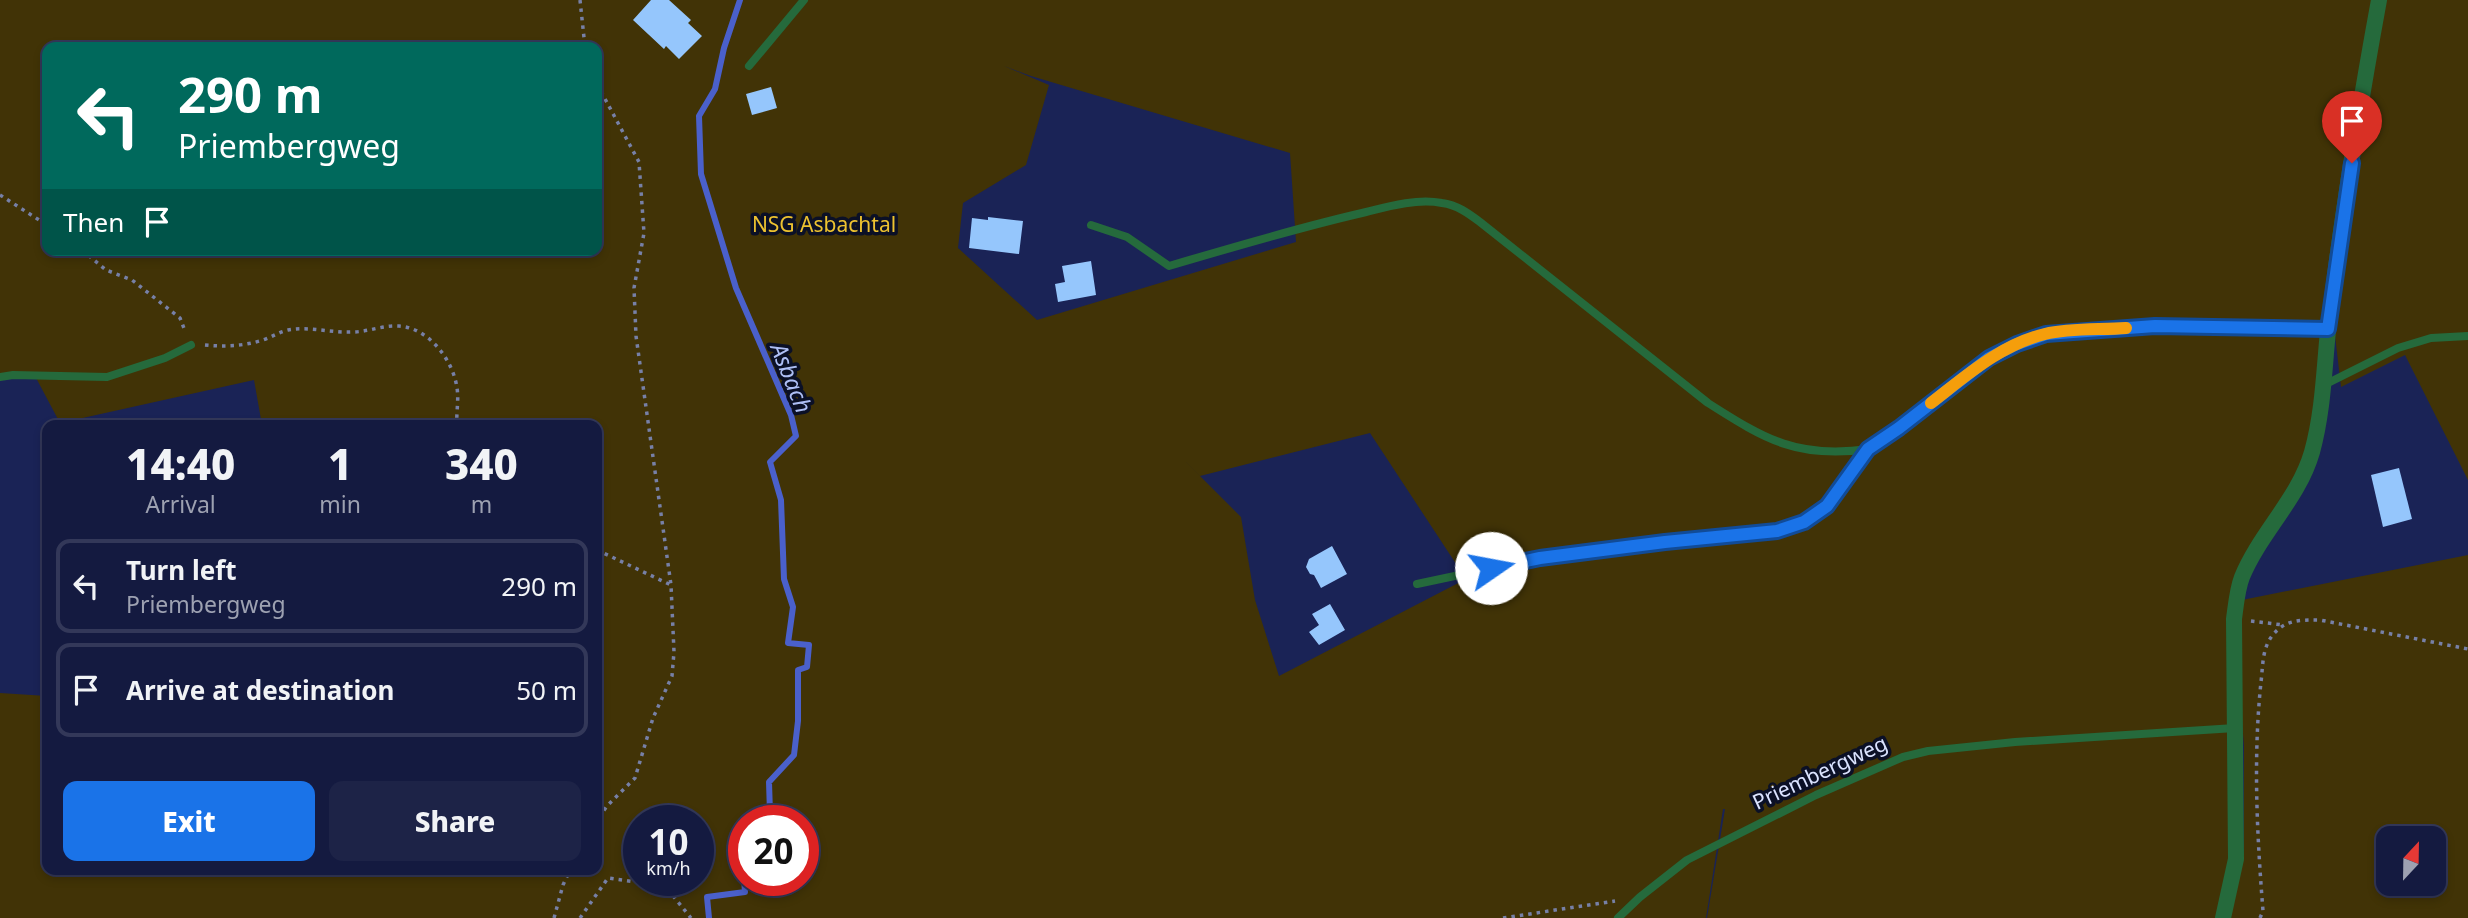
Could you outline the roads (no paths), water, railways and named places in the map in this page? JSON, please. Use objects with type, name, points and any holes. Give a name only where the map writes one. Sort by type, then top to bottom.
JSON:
[{"type":"street","points":[[2223,918],[2236,859],[2234,619],[2241,580],[2249,561],[2294,491],[2311,454],[2324,385],[2328,329],[2379,0]]},
{"type":"lane","points":[[749,66],[804,0]]},
{"type":"lane","points":[[1091,225],[1127,237],[1169,266],[1321,222],[1421,202],[1441,202],[1461,209],[1480,222],[1700,397],[1745,427],[1783,445],[1808,451],[1831,453],[1868,449]]},
{"type":"lane","points":[[1417,584],[1540,558],[1777,531],[1804,522],[1827,506],[1868,449],[1989,358],[2046,334],[2155,326],[2328,329]]},
{"type":"lane","points":[[2324,385],[2398,348],[2431,338],[2468,336]]},
{"type":"lane","points":[[0,377],[107,377],[165,358],[191,345]]},
{"type":"lane","name":"Priembergweg","points":[[1618,918],[1687,860],[1816,795],[1903,757],[1928,751],[2015,742],[2235,729]]},
{"type":"waterway","name":"Asbach","points":[[740,0],[724,48],[715,89],[699,116],[701,174],[736,288],[791,415],[796,436],[770,462],[781,500],[784,579],[793,607],[788,643],[809,645],[807,667],[798,670],[798,721],[794,755],[769,782],[770,805]]},
{"type":"waterway","name":"Asbach","points":[[709,918],[707,897],[728,894]]},
{"type":"park label","name":"NSG Asbachtal","points":[[824,225]]}]
